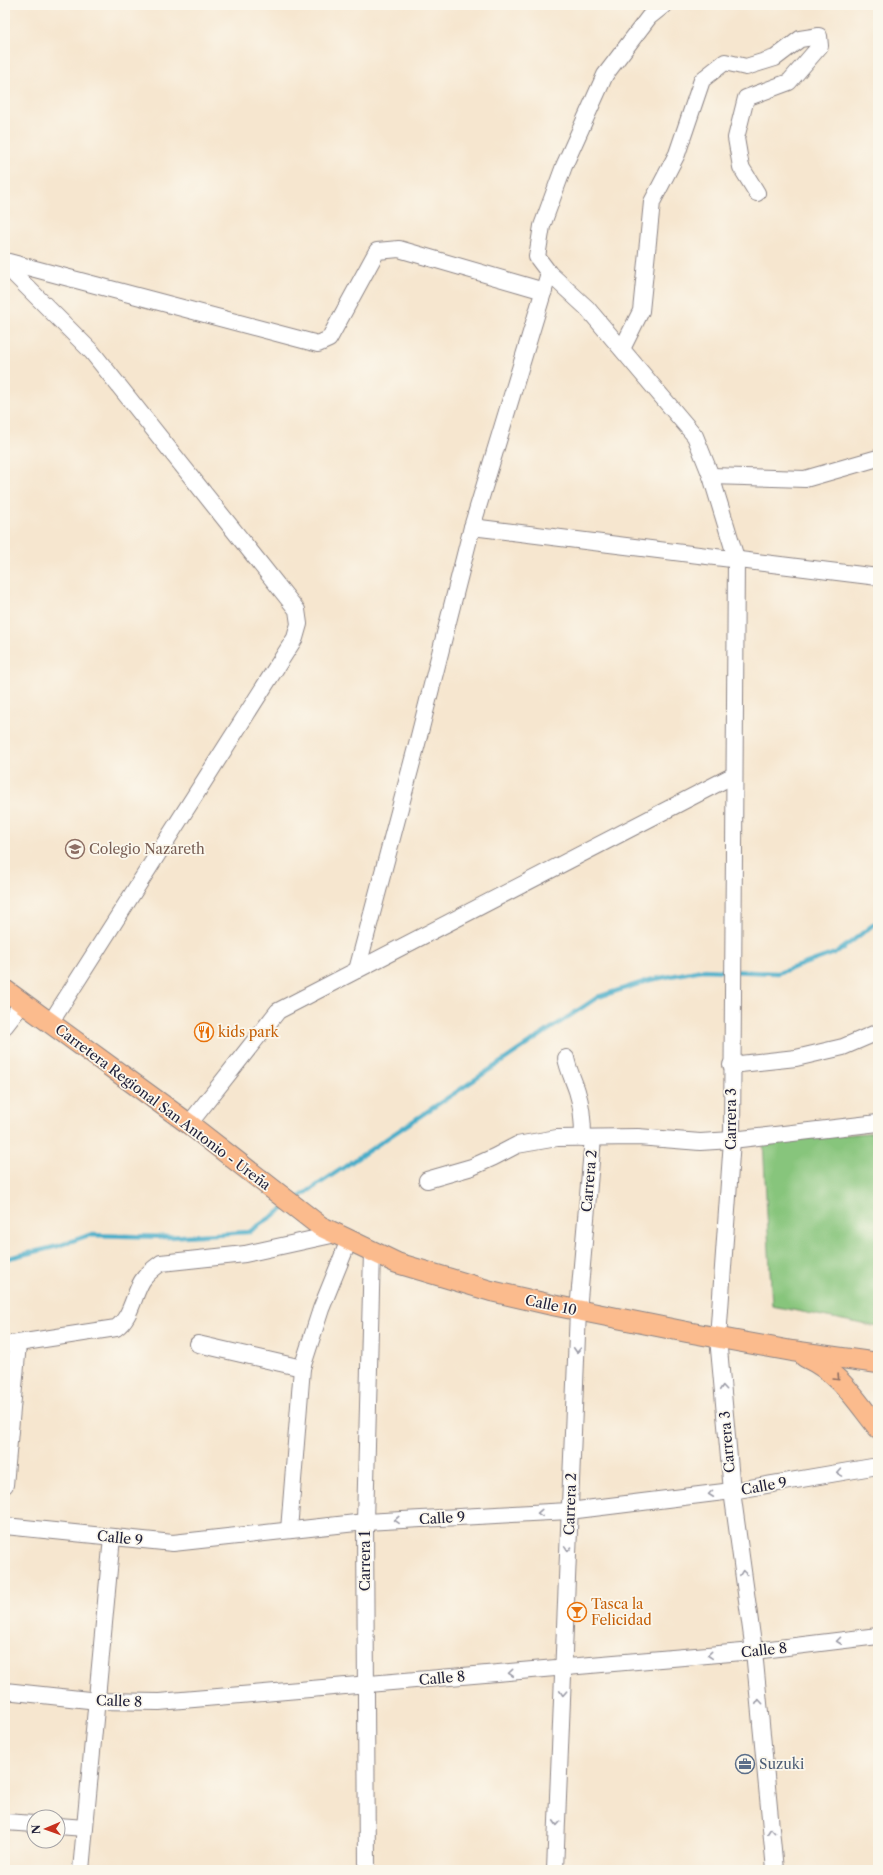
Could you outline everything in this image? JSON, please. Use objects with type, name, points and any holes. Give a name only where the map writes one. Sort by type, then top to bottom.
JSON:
[{"type":"main road","name":"Carretera Regional San Antonio - Ureña","points":[[5,990],[51,1022],[248,1170],[335,1233]]},
{"type":"main road","name":"Calle 10","points":[[335,1233],[397,1263],[441,1278],[490,1291],[578,1311],[718,1338],[792,1351],[878,1363]]},
{"type":"main road","name":"Calle 10","points":[[792,1351],[832,1372],[852,1394],[878,1428]]},
{"type":"street","name":"Carrera 3","points":[[664,5],[649,17],[605,75],[564,166],[542,226],[537,257],[549,273],[587,308],[695,436],[711,476],[736,558],[731,1065],[732,1140],[718,1338],[732,1491],[754,1651],[775,1870]]},
{"type":"street","points":[[622,349],[641,311],[652,202],[677,154],[702,80],[725,62],[746,67],[775,58],[800,39],[820,36],[820,46],[789,82],[746,98],[736,138],[740,167],[756,194]]},
{"type":"street","points":[[5,261],[318,344],[329,339],[377,251],[399,249],[544,291]]},
{"type":"street","points":[[5,265],[92,352],[296,610],[299,624],[295,638],[51,1022]]},
{"type":"street","points":[[357,970],[418,740],[472,527],[549,273]]},
{"type":"street","points":[[711,476],[805,478],[878,458]]},
{"type":"street","points":[[472,527],[736,558],[878,577]]},
{"type":"street","points":[[188,1124],[278,1010],[734,775]]},
{"type":"street","points":[[5,1026],[24,1003]]},
{"type":"street","points":[[731,1065],[796,1058],[843,1047],[878,1032]]},
{"type":"street","name":"Carrera 2","points":[[555,1870],[578,1311],[588,1138],[577,1092],[566,1058]]},
{"type":"street","points":[[427,1180],[472,1167],[517,1145],[557,1138],[638,1137],[700,1142],[732,1140],[878,1123]]},
{"type":"street","points":[[5,1485],[12,1344],[116,1328],[123,1323],[142,1281],[151,1270],[160,1263],[245,1254],[335,1233],[321,1309],[302,1368],[289,1530]]},
{"type":"street","name":"Carrera 1","points":[[367,1870],[365,1522],[372,1252]]},
{"type":"street","points":[[198,1344],[302,1368]]},
{"type":"street","name":"Calle 9","points":[[5,1526],[173,1543],[365,1522],[569,1511],[732,1491],[878,1466]]},
{"type":"street","points":[[81,1870],[98,1701],[112,1537]]},
{"type":"street","name":"Calle 8","points":[[5,1691],[98,1701],[159,1702],[754,1651],[878,1636]]},
{"type":"street","points":[[5,1822],[26,1823]]},
{"type":"street","points":[[66,1827],[85,1828]]},
{"type":"green space","points":[[878,1132],[878,1327],[772,1306],[763,1142]]},
{"type":"waterway","points":[[295,1200],[598,997],[650,980],[702,970],[778,973],[838,952],[878,921]]},
{"type":"waterway","points":[[5,1259],[58,1246],[89,1235],[168,1237],[249,1232],[286,1207]]},
{"type":"place","name":"Colegio Nazareth","points":[[75,849]]},
{"type":"place","name":"kids park","points":[[204,1032]]},
{"type":"place","name":"Tasca la Felicidad","points":[[577,1612]]},
{"type":"place","name":"Suzuki","points":[[745,1764]]}]
